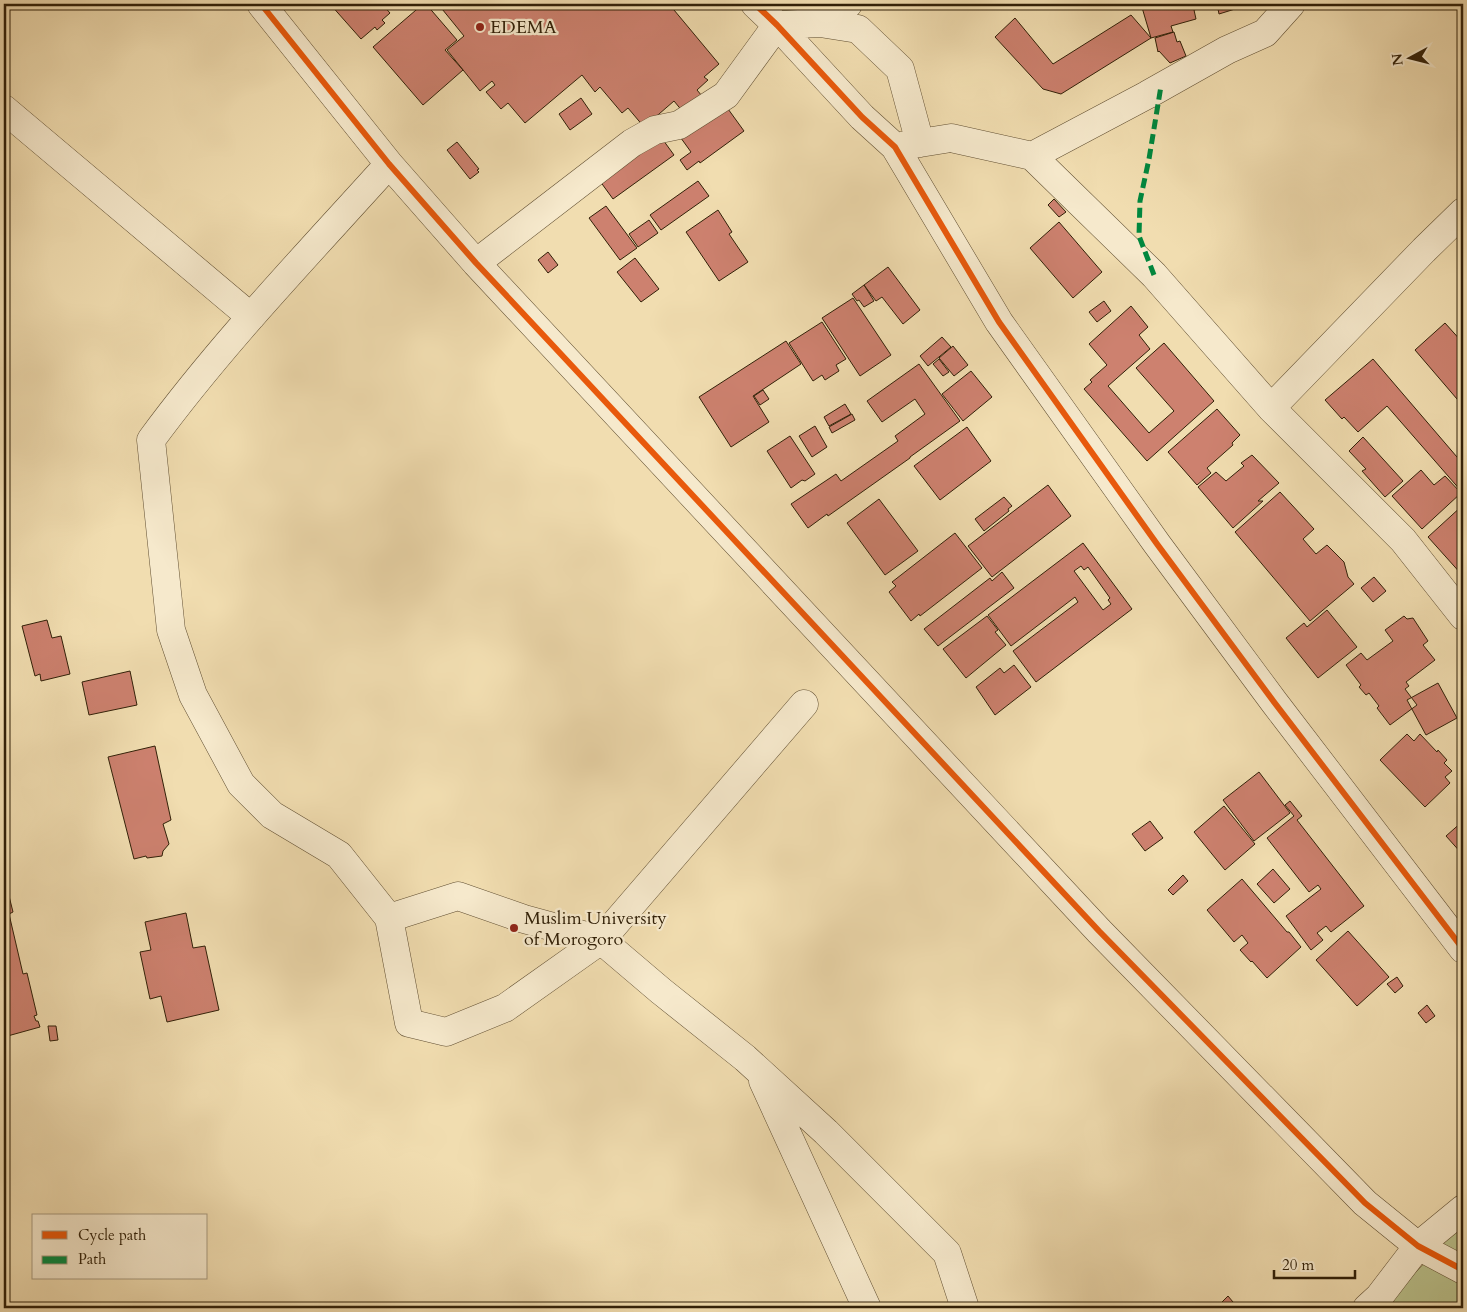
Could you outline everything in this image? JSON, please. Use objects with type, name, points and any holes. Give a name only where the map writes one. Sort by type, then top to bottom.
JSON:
[{"type":"street","points":[[261,4],[389,164],[476,263],[1099,931],[1365,1203],[1418,1246],[1463,1270]]},
{"type":"street","points":[[755,4],[777,24],[862,117],[907,145],[951,138],[1032,156],[1154,276],[1271,408],[1403,540],[1463,616]]},
{"type":"street","points":[[820,23],[848,4]]},
{"type":"street","points":[[1032,156],[1227,50],[1265,34],[1291,4]]},
{"type":"street","points":[[777,24],[820,23],[858,29],[900,69],[907,145],[999,322],[1157,544],[1274,702],[1463,949]]},
{"type":"street","points":[[476,263],[632,143],[655,130],[679,124],[726,95],[777,24]]},
{"type":"street","points":[[4,109],[250,317]]},
{"type":"street","points":[[389,164],[250,317],[151,440],[171,630],[193,695],[241,784],[272,815],[339,855],[389,918],[409,1023],[446,1032],[506,1008],[601,940],[804,704]]},
{"type":"street","points":[[1271,408],[1463,212]]},
{"type":"street","points":[[389,918],[458,896],[524,919],[601,940],[758,1070],[826,1132],[947,1253],[965,1308]]},
{"type":"street","points":[[758,1070],[867,1308]]},
{"type":"street","points":[[1378,1305],[1418,1246],[1463,1209]]},
{"type":"green space","points":[[1463,1222],[1463,1308],[1382,1308]]},
{"type":"building","points":[[330,4],[382,4],[390,13],[382,20],[385,23],[377,30],[375,27],[361,39]]},
{"type":"building","points":[[423,4],[426,4],[457,40],[445,50],[463,70],[423,105],[373,47]]},
{"type":"building","points":[[438,4],[669,4],[719,64],[704,77],[708,80],[697,90],[707,102],[688,118],[674,101],[644,127],[628,108],[622,113],[600,87],[595,92],[582,75],[525,123],[508,103],[501,109],[486,92],[495,85],[492,81],[480,91],[447,50],[464,36]]},
{"type":"building","points":[[1141,4],[1217,4],[1194,10],[1196,19],[1171,26],[1173,32],[1151,38]]},
{"type":"building","points":[[1217,4],[1234,4],[1235,9],[1219,14]]},
{"type":"building","points":[[1131,15],[1151,38],[1061,94],[1043,89],[995,37],[1015,18],[1053,64]]},
{"type":"building","points":[[1174,32],[1177,42],[1180,41],[1186,56],[1170,63],[1158,52],[1155,38]]},
{"type":"building","points":[[581,98],[592,114],[570,130],[559,114]]},
{"type":"building","points":[[723,102],[744,131],[700,163],[699,161],[687,170],[680,160],[691,152],[678,134]]},
{"type":"building","points":[[658,133],[674,155],[613,199],[597,177]]},
{"type":"building","points":[[457,142],[479,169],[477,170],[479,172],[470,179],[447,150]]},
{"type":"building","points":[[698,181],[709,196],[661,230],[650,215]]},
{"type":"building","points":[[1054,199],[1066,212],[1059,217],[1048,205]]},
{"type":"building","points":[[606,206],[637,248],[620,260],[589,218]]},
{"type":"building","points":[[718,210],[732,232],[729,234],[748,262],[719,281],[686,232]]},
{"type":"building","points":[[649,220],[658,233],[638,247],[629,234]]},
{"type":"building","points":[[1059,222],[1102,272],[1073,298],[1030,248]]},
{"type":"building","points":[[548,252],[558,265],[548,273],[538,260]]},
{"type":"building","points":[[635,258],[659,289],[641,302],[617,272]]},
{"type":"building","points":[[888,267],[920,310],[903,324],[882,297],[876,301],[864,285]]},
{"type":"building","points":[[864,285],[874,301],[864,307],[852,294]]},
{"type":"building","points":[[853,298],[891,355],[860,376],[822,318]]},
{"type":"building","points":[[1104,301],[1111,311],[1097,322],[1089,312]]},
{"type":"building","points":[[1131,306],[1148,327],[1139,335],[1150,349],[1108,386],[1149,433],[1174,411],[1136,368],[1164,343],[1214,401],[1147,461],[1084,389],[1092,382],[1090,380],[1107,365],[1089,344]]},
{"type":"building","points":[[822,322],[846,359],[836,365],[839,371],[825,380],[822,375],[813,381],[789,343]]},
{"type":"building","points":[[1445,323],[1463,343],[1463,406],[1415,350]]},
{"type":"building","points":[[942,337],[951,347],[928,366],[920,356]]},
{"type":"building","points":[[786,341],[801,364],[753,396],[769,422],[731,447],[699,397]]},
{"type":"building","points":[[953,346],[968,365],[954,376],[939,358]]},
{"type":"building","points":[[939,359],[949,372],[943,376],[933,364]]},
{"type":"building","points":[[1373,359],[1463,464],[1462,492],[1387,406],[1358,432],[1344,417],[1342,419],[1325,400]]},
{"type":"building","points":[[919,364],[960,421],[828,516],[827,514],[808,528],[791,504],[836,474],[841,481],[898,441],[895,436],[925,414],[915,399],[882,422],[867,401]]},
{"type":"building","points":[[971,371],[992,397],[963,421],[942,394]]},
{"type":"building","points":[[763,390],[769,399],[760,405],[754,396]]},
{"type":"building","points":[[845,404],[851,414],[829,426],[824,417]]},
{"type":"building","points":[[1217,409],[1240,435],[1232,443],[1233,445],[1207,468],[1211,473],[1197,485],[1168,452]]},
{"type":"building","points":[[852,414],[855,420],[832,433],[829,427]]},
{"type":"building","points":[[815,426],[827,447],[812,457],[799,436]]},
{"type":"building","points":[[967,427],[991,461],[940,500],[914,466]]},
{"type":"building","points":[[790,436],[815,474],[791,488],[767,451]]},
{"type":"building","points":[[1363,437],[1403,481],[1385,497],[1362,471],[1366,469],[1349,451]]},
{"type":"building","points":[[1252,455],[1279,483],[1258,501],[1263,501],[1233,528],[1198,487],[1216,472],[1226,481],[1244,466],[1241,463]]},
{"type":"building","points":[[1421,470],[1434,485],[1445,476],[1461,493],[1422,529],[1392,496]]},
{"type":"building","points":[[1048,485],[1071,516],[992,577],[968,546]]},
{"type":"building","points":[[1280,492],[1314,529],[1303,539],[1316,554],[1327,545],[1344,562],[1348,577],[1354,584],[1310,621],[1235,532]]},
{"type":"building","points":[[1004,497],[1012,506],[1008,509],[1009,511],[984,531],[975,519]]},
{"type":"building","points":[[879,499],[918,551],[885,575],[847,523]]},
{"type":"building","points":[[1463,505],[1463,576],[1428,537]]},
{"type":"building","points":[[955,533],[982,568],[911,621],[889,592],[896,586],[892,582]]},
{"type":"building","points":[[1083,543],[1132,609],[1036,682],[1013,651],[1078,602],[1075,597],[1011,646],[988,615]],"holes":[[[1081,566],[1084,570],[1088,567],[1110,598],[1108,600],[1111,604],[1103,610],[1074,571]]]},
{"type":"building","points":[[1002,572],[1014,588],[938,646],[924,629],[990,578],[992,581]]},
{"type":"building","points":[[1374,577],[1386,591],[1373,602],[1361,588]]},
{"type":"building","points":[[1327,610],[1357,647],[1318,678],[1286,638],[1304,623],[1307,627]]},
{"type":"building","points":[[987,616],[998,630],[995,632],[1006,645],[966,678],[943,649]]},
{"type":"building","points":[[1404,616],[1407,619],[1413,618],[1428,641],[1423,645],[1435,660],[1406,682],[1409,686],[1405,689],[1417,705],[1390,725],[1377,708],[1379,706],[1369,693],[1366,695],[1359,687],[1361,685],[1346,665],[1361,653],[1367,660],[1393,641],[1385,630]]},
{"type":"building","points":[[47,620],[52,638],[61,636],[70,674],[41,681],[40,674],[35,676],[22,626]]},
{"type":"building","points":[[1014,665],[1031,687],[995,715],[976,687],[1000,668],[1004,673]]},
{"type":"building","points":[[130,671],[137,705],[89,715],[82,682]]},
{"type":"building","points":[[1438,683],[1457,718],[1426,735],[1407,700]]},
{"type":"building","points":[[1407,734],[1414,741],[1420,734],[1447,760],[1444,763],[1452,771],[1445,777],[1450,783],[1425,807],[1380,760]]},
{"type":"building","points":[[155,746],[171,820],[163,824],[169,844],[163,851],[162,856],[147,858],[146,856],[134,859],[108,757]]},
{"type":"building","points":[[1259,772],[1290,813],[1254,841],[1223,800]]},
{"type":"building","points":[[1290,801],[1302,816],[1297,820],[1364,906],[1331,932],[1326,926],[1317,933],[1323,940],[1311,950],[1286,916],[1321,889],[1318,885],[1309,892],[1267,838],[1294,816],[1285,805]]},
{"type":"building","points":[[1224,806],[1255,844],[1225,870],[1194,832]]},
{"type":"building","points":[[1150,821],[1163,838],[1145,851],[1132,834]]},
{"type":"building","points":[[1463,821],[1463,855],[1446,836]]},
{"type":"building","points":[[1273,869],[1290,889],[1274,903],[1257,884]]},
{"type":"building","points":[[1183,875],[1188,881],[1173,895],[1168,890]]},
{"type":"building","points":[[1242,879],[1301,947],[1267,978],[1240,950],[1248,943],[1242,935],[1234,942],[1207,910]]},
{"type":"building","points":[[9,896],[13,912],[9,914],[23,974],[27,973],[37,1015],[34,1016],[40,1027],[4,1037],[4,898]]},
{"type":"building","points":[[186,913],[193,948],[205,946],[219,1010],[167,1022],[161,996],[150,999],[140,952],[151,950],[145,922]]},
{"type":"building","points":[[1348,931],[1389,977],[1357,1006],[1316,960]]},
{"type":"building","points":[[1397,977],[1403,986],[1395,993],[1387,984]]},
{"type":"building","points":[[1427,1005],[1435,1016],[1426,1023],[1418,1013]]},
{"type":"building","points":[[48,1026],[56,1026],[58,1040],[50,1041]]},
{"type":"building","points":[[1228,1296],[1238,1308],[1223,1308],[1220,1304]]},
{"type":"marked path","points":[[1154,275],[1139,236],[1140,201],[1161,86]]},
{"type":"cycle path","points":[[261,4],[389,164],[476,263],[1099,931],[1365,1203],[1418,1246],[1463,1270]]},
{"type":"cycle path","points":[[755,4],[777,25],[862,117],[895,147],[999,322],[1157,544],[1274,702],[1463,949]]},
{"type":"place","name":"EDEMA","points":[[480,27]]},
{"type":"place","name":"Muslim University of Morogoro","points":[[514,928]]}]
